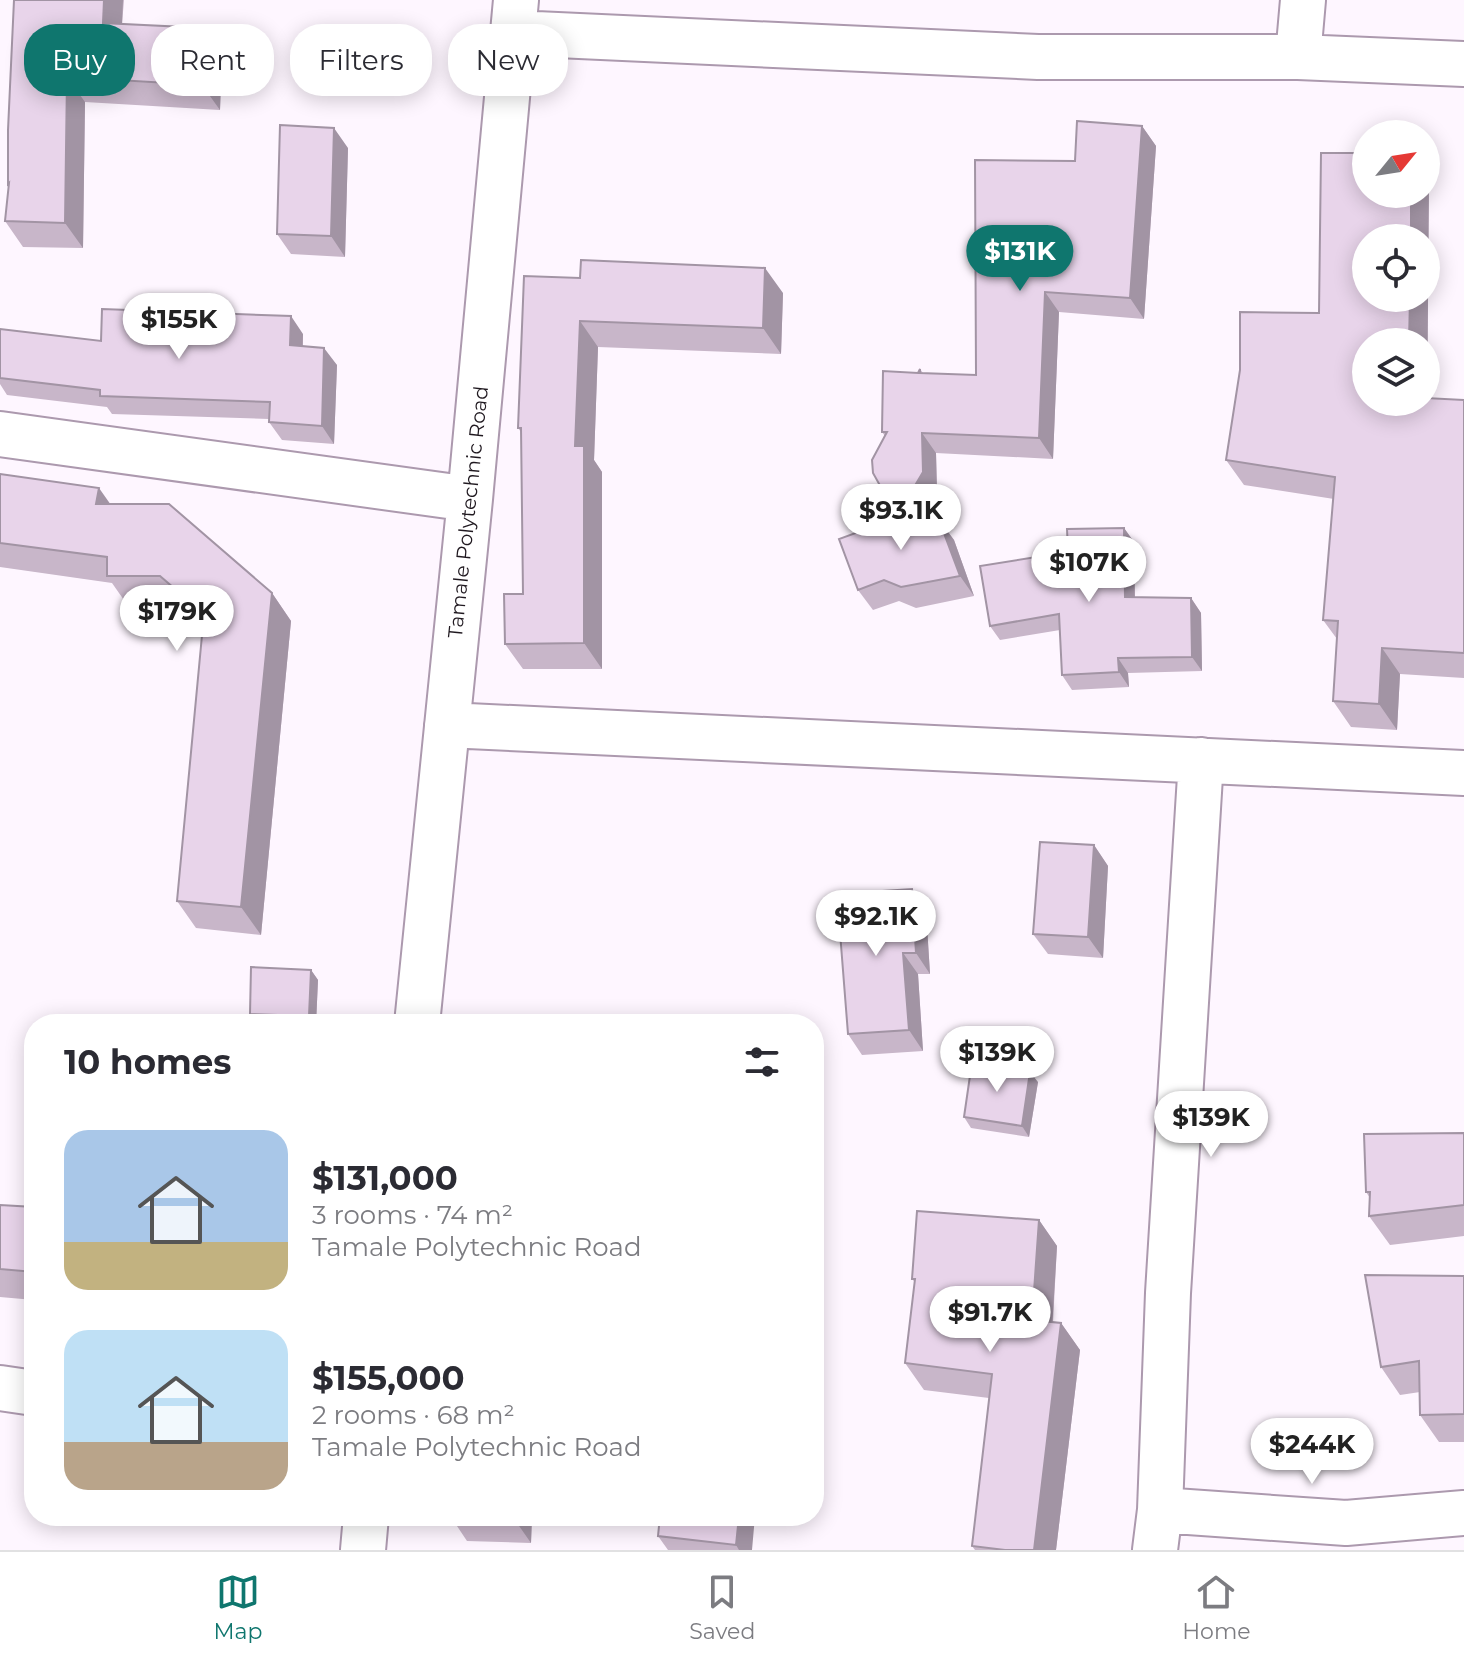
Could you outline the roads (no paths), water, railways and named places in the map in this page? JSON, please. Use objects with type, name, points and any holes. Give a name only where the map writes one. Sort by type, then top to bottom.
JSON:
[{"type":"street","points":[[1298,57],[1303,0]]},
{"type":"street","points":[[515,17],[1038,57],[1298,57],[1464,64]]},
{"type":"street","name":"Tamale Polytechnic Road","points":[[418,1014],[515,17]]},
{"type":"street","points":[[0,434],[470,499]]},
{"type":"street","points":[[447,725],[1464,773]]},
{"type":"street","points":[[1201,760],[1168,1293],[1158,1530],[1346,1523],[1464,1513]]},
{"type":"street","points":[[0,1388],[24,1392]]},
{"type":"street","points":[[363,1550],[365,1526]]}]
